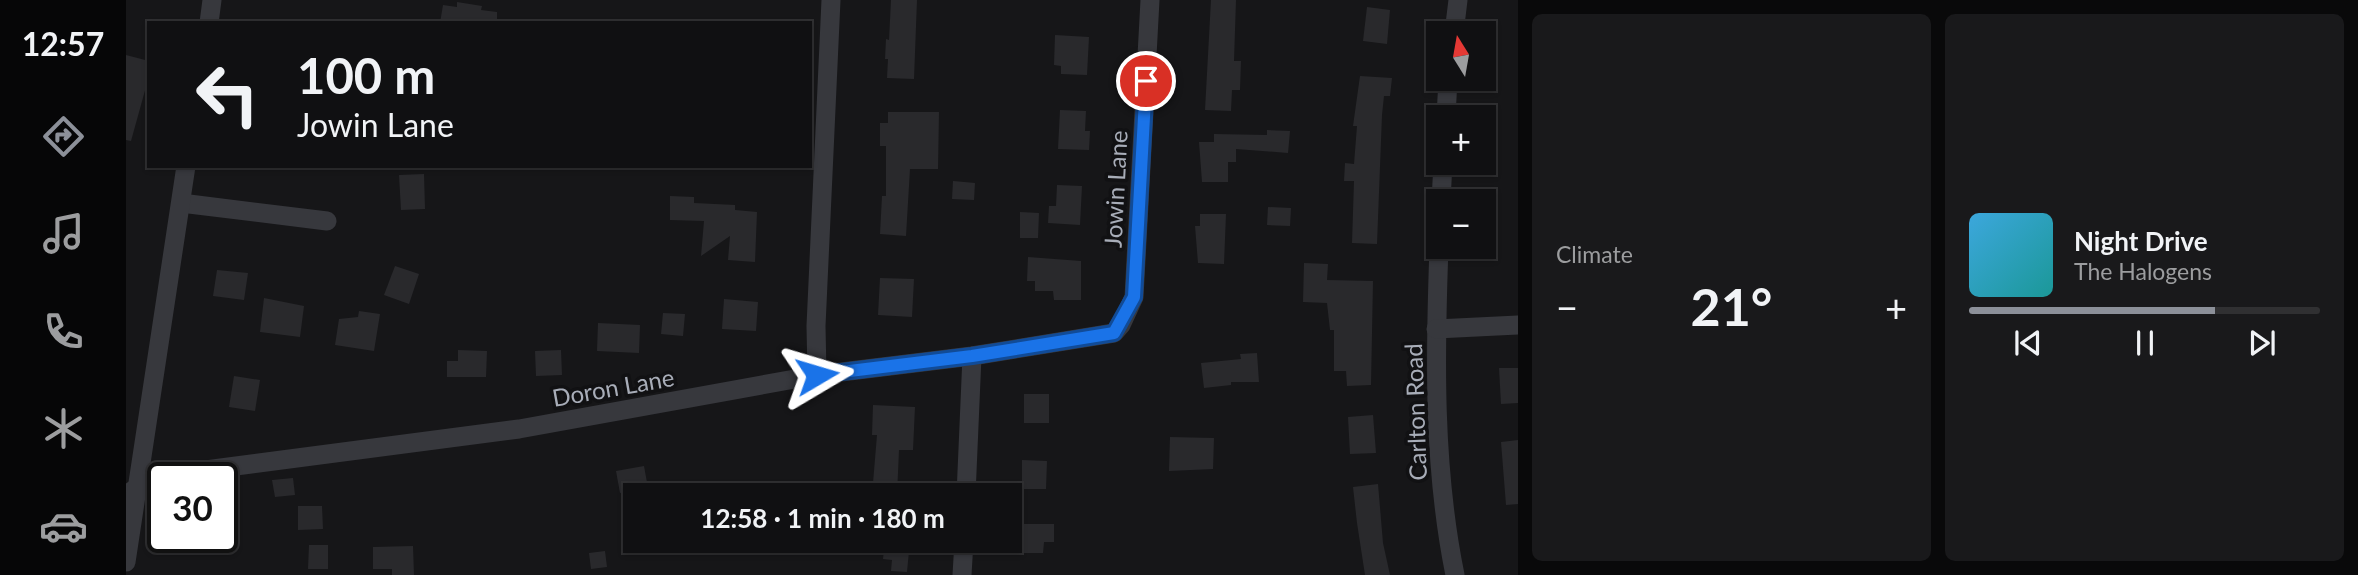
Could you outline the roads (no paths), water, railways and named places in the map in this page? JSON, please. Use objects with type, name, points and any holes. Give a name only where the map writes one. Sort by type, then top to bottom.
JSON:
[{"type":"street","points":[[209,21],[212,0]]},
{"type":"street","points":[[817,375],[816,326],[831,0]]},
{"type":"street","name":"Jowin Lane","points":[[1114,333],[1134,297],[1150,0]]},
{"type":"street","points":[[1455,21],[1458,0]]},
{"type":"street","points":[[126,562],[131,491],[186,168]]},
{"type":"street","points":[[181,203],[327,221]]},
{"type":"street","name":"Carlton Road","points":[[1439,259],[1436,329],[1437,408],[1445,509],[1455,575]]},
{"type":"street","points":[[1436,329],[1518,326]]},
{"type":"street","name":"Doron Lane","points":[[131,491],[149,479],[175,474],[519,429],[817,375],[972,356],[1114,333]]},
{"type":"street","points":[[967,483],[972,356]]},
{"type":"street","points":[[962,575],[963,553]]}]
